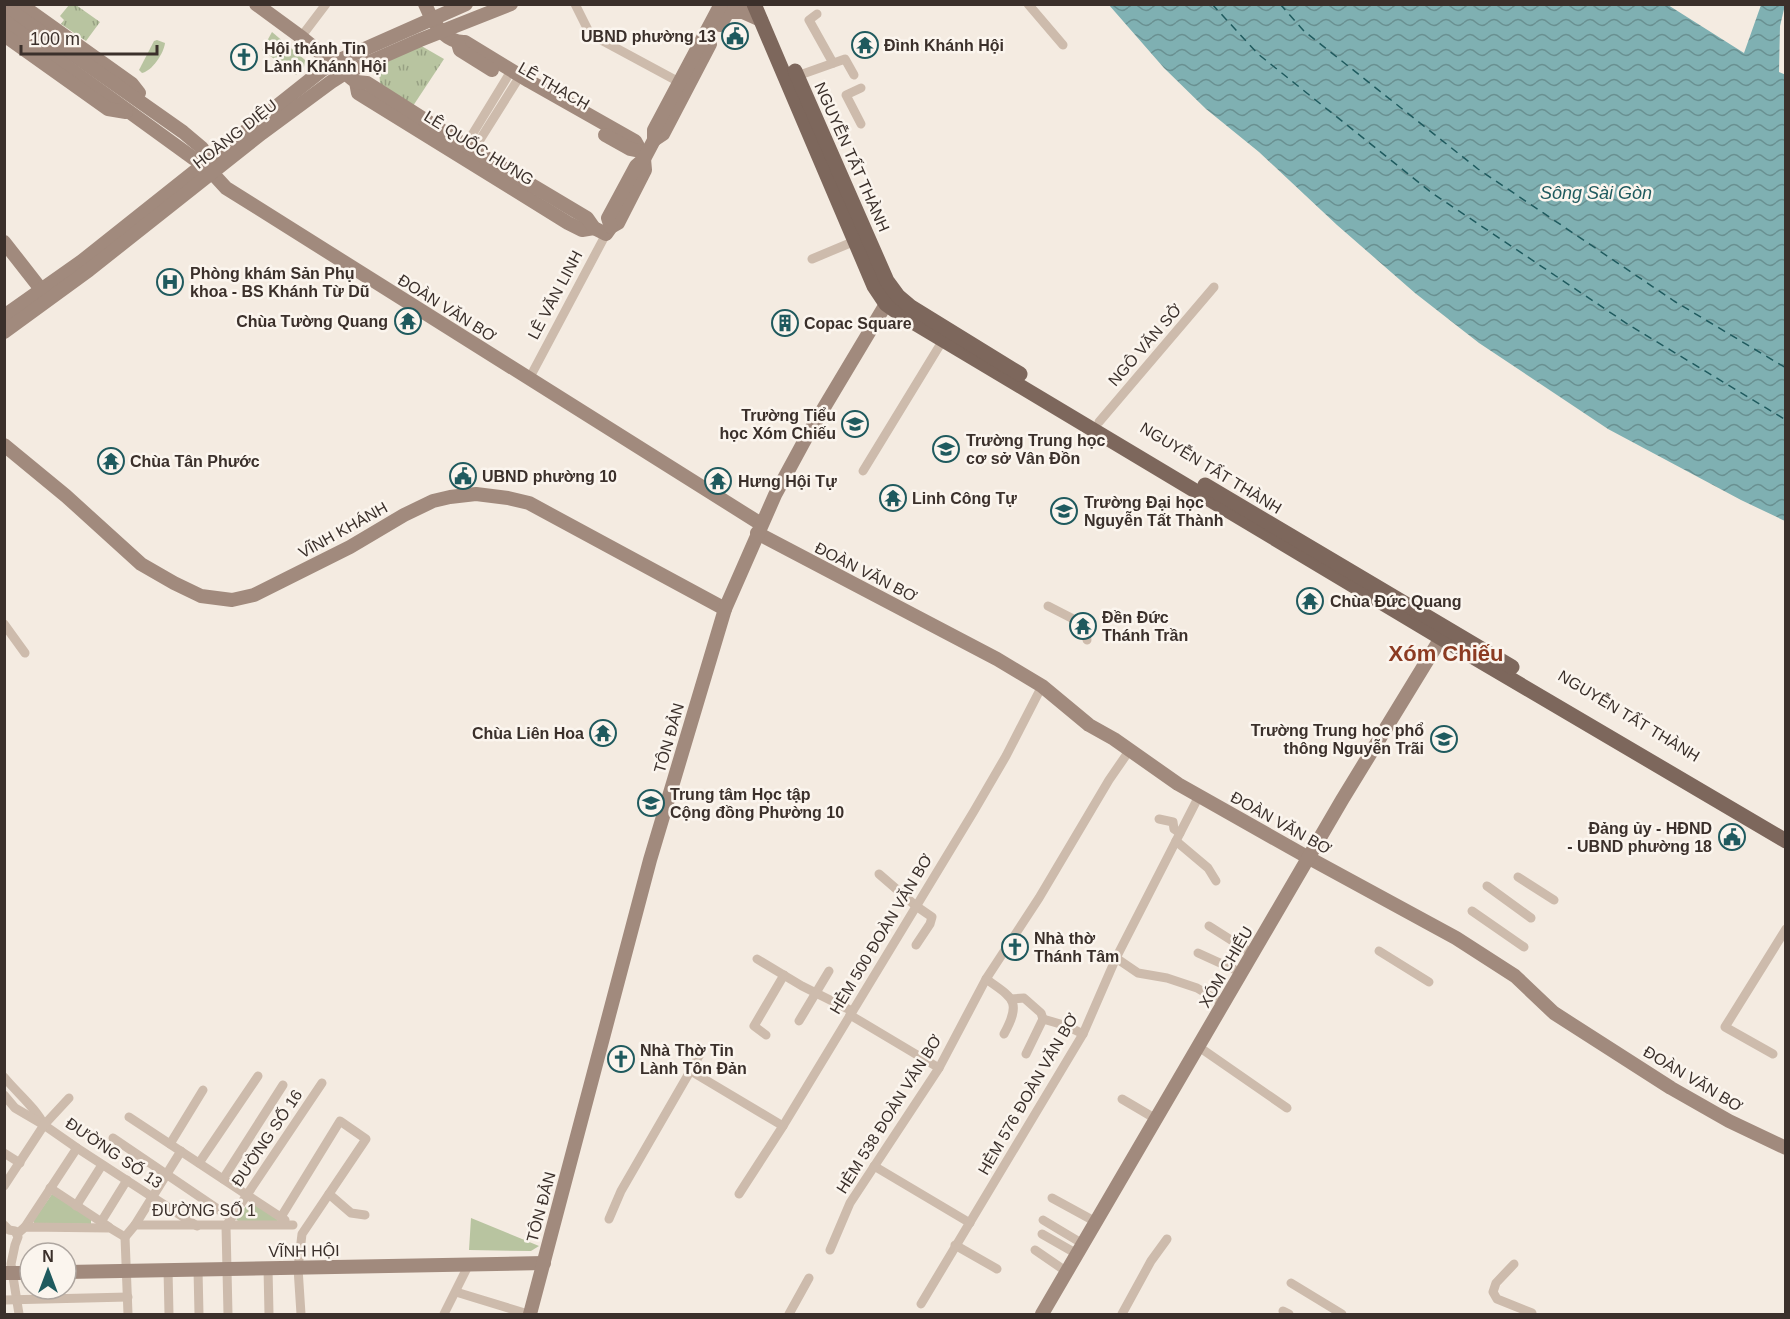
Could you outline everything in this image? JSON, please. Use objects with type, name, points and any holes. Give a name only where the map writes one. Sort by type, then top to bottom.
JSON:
[{"type":"main road","name":"NGUYỄN TẤT THÀNH","points":[[754,4],[874,286],[943,340],[1097,427],[1785,841]]},
{"type":"main road","name":"NGUYỄN TẤT THÀNH","points":[[765,4],[887,281],[892,300]]},
{"type":"main road","name":"NGUYỄN TẤT THÀNH","points":[[892,300],[911,307],[1097,427],[1112,442],[1785,830]]},
{"type":"street","name":"ĐOÀN VĂN BƠ","points":[[20,4],[132,84],[143,103],[202,148],[208,168]]},
{"type":"street","name":"LÊ QUỐC HƯNG","points":[[256,4],[333,63],[350,78],[358,93],[409,117],[582,230],[604,230]]},
{"type":"street","points":[[301,37],[326,4]]},
{"type":"street","name":"LÊ THẠCH","points":[[425,4],[431,19],[441,31],[458,43],[465,42],[513,77],[635,141],[644,154]]},
{"type":"street","name":"HOÀNG DIỆU","points":[[4,332],[45,295],[208,168],[333,63],[466,4]]},
{"type":"street","name":"HOÀNG DIỆU","points":[[208,168],[350,78],[441,31],[470,22],[511,4]]},
{"type":"street","points":[[575,4],[590,34],[679,82]]},
{"type":"street","points":[[1028,4],[1063,45]]},
{"type":"street","points":[[4,6],[131,113]]},
{"type":"street","points":[[727,7],[761,20]]},
{"type":"street","name":"LÊ VĂN LINH","points":[[654,140],[654,130],[679,82],[727,7]]},
{"type":"street","name":"LÊ VĂN LINH","points":[[529,379],[608,218],[636,166],[654,140],[663,134],[727,7]]},
{"type":"street","points":[[817,14],[809,20],[832,63]]},
{"type":"street","points":[[4,21],[143,103]]},
{"type":"street","name":"ĐOÀN VĂN BƠ","points":[[4,35],[108,109],[131,113],[208,168],[226,188],[529,379],[759,529],[983,651],[1042,686],[1089,724],[1199,796],[1456,938],[1515,976],[1554,1013],[1671,1088],[1729,1121],[1785,1148]]},
{"type":"street","points":[[797,76],[845,58],[854,75]]},
{"type":"street","points":[[466,154],[513,77]]},
{"type":"street","points":[[861,88],[846,95],[861,124]]},
{"type":"street","points":[[812,259],[855,241]]},
{"type":"street","points":[[4,242],[45,295]]},
{"type":"street","name":"NGÔ VĂN SỞ","points":[[1097,427],[1214,287]]},
{"type":"street","name":"HOÀNG DIỆU","points":[[4,316],[45,295]]},
{"type":"street","name":"TÔN ĐẢN","points":[[529,1314],[650,860],[724,609],[759,529],[807,436],[892,300]]},
{"type":"street","points":[[864,471],[943,340]]},
{"type":"street","name":"VĨNH KHÁNH","points":[[4,445],[66,496],[141,564],[201,596],[232,600],[254,595],[350,548],[404,515],[433,501],[476,494],[529,503],[724,609]]},
{"type":"street","points":[[1048,606],[1085,626],[1087,640]]},
{"type":"street","points":[[4,624],[25,653]]},
{"type":"street","name":"XÓM CHIẾU","points":[[1042,1314],[1342,800],[1444,634]]},
{"type":"street","name":"HẺM 500 ĐOÀN VĂN BƠ","points":[[739,1194],[783,1126],[1006,756],[1042,686]]},
{"type":"street","name":"HẺM 538 ĐOÀN VĂN BƠ","points":[[830,1250],[850,1203],[939,1068],[986,979],[1039,898],[1109,780],[1129,751]]},
{"type":"street","name":"HẺM 576 ĐOÀN VĂN BƠ","points":[[921,1304],[1083,1034],[1116,958],[1199,796]]},
{"type":"street","points":[[1159,819],[1173,822],[1178,837],[1208,868],[1216,881]]},
{"type":"street","points":[[879,874],[932,917],[916,945]]},
{"type":"street","points":[[1518,877],[1554,900]]},
{"type":"street","points":[[1487,886],[1531,918]]},
{"type":"street","points":[[1472,911],[1524,947]]},
{"type":"street","points":[[1209,926],[1253,954]]},
{"type":"street","points":[[1773,1054],[1725,1027],[1785,929]]},
{"type":"street","points":[[1379,951],[1429,982]]},
{"type":"street","points":[[1198,953],[1242,973]]},
{"type":"street","points":[[1116,958],[1138,973],[1167,978],[1197,988],[1224,1004]]},
{"type":"street","points":[[757,959],[815,991],[939,1068]]},
{"type":"street","points":[[799,1022],[815,991],[829,971]]},
{"type":"street","points":[[765,1035],[754,1026],[784,975]]},
{"type":"street","points":[[986,979],[1009,995],[1014,1004],[1013,1017],[1004,1034]]},
{"type":"street","points":[[1011,999],[1024,998],[1041,1013],[1043,1019],[1026,1054]]},
{"type":"street","points":[[1043,1019],[1067,1026],[1083,1034]]},
{"type":"street","points":[[1199,1047],[1287,1108]]},
{"type":"street","points":[[609,1220],[621,1191],[703,1049]]},
{"type":"street","points":[[689,1070],[783,1126]]},
{"type":"street","points":[[199,1163],[258,1076]]},
{"type":"street","name":"ĐƯỜNG SỐ 13","points":[[4,1077],[22,1100],[38,1113],[44,1125]]},
{"type":"street","name":"ĐƯỜNG SỐ 16","points":[[228,1222],[322,1083]]},
{"type":"street","points":[[223,1179],[283,1084]]},
{"type":"street","points":[[170,1144],[203,1090]]},
{"type":"street","name":"ĐƯỜNG SỐ 13","points":[[4,1095],[15,1108],[197,1226]]},
{"type":"street","points":[[4,1186],[44,1125],[69,1098]]},
{"type":"street","points":[[1122,1099],[1156,1119]]},
{"type":"street","points":[[129,1117],[297,1229]]},
{"type":"street","points":[[281,1217],[340,1121],[366,1139],[329,1194],[297,1229],[300,1314]]},
{"type":"street","points":[[113,1138],[166,1174],[228,1222],[226,1269],[228,1314]]},
{"type":"street","points":[[25,1227],[77,1148]]},
{"type":"street","points":[[135,1225],[181,1151]]},
{"type":"street","points":[[4,1153],[20,1163]]},
{"type":"street","points":[[76,1206],[102,1164]]},
{"type":"street","points":[[874,1166],[970,1223]]},
{"type":"street","points":[[101,1222],[127,1180]]},
{"type":"street","points":[[50,1188],[125,1237],[128,1314]]},
{"type":"street","points":[[329,1194],[351,1213],[365,1215]]},
{"type":"street","points":[[1052,1198],[1096,1222]]},
{"type":"street","points":[[1043,1220],[1080,1249]]},
{"type":"street","name":"ĐƯỜNG SỐ 1","points":[[125,1237],[135,1225],[197,1226],[228,1222],[297,1229]]},
{"type":"street","points":[[9,1230],[25,1227],[110,1228]]},
{"type":"street","points":[[9,1230],[18,1240],[8,1245],[9,1269],[19,1314]]},
{"type":"street","points":[[1042,1234],[1080,1249]]},
{"type":"street","points":[[1122,1314],[1151,1261],[1167,1239]]},
{"type":"street","points":[[955,1245],[997,1269]]},
{"type":"street","points":[[1035,1250],[1067,1272]]},
{"type":"street","name":"VĨNH HỘI","points":[[78,1272],[544,1263]]},
{"type":"street","points":[[444,1314],[469,1264]]},
{"type":"street","points":[[1514,1264],[1496,1283],[1493,1293],[1497,1299],[1532,1313]]},
{"type":"street","points":[[268,1268],[269,1314]]},
{"type":"street","points":[[168,1270],[169,1314]]},
{"type":"street","points":[[198,1270],[199,1314]]},
{"type":"street","points":[[792,1313],[809,1278]]},
{"type":"street","points":[[1291,1283],[1342,1314]]},
{"type":"street","points":[[456,1292],[529,1314]]},
{"type":"street","points":[[4,1300],[128,1297]]},
{"type":"green space","points":[[69,5],[76,5],[100,22],[86,41],[61,24],[64,20],[60,16]]},
{"type":"green space","points":[[272,32],[305,60],[304,67],[296,75],[262,50]]},
{"type":"green space","points":[[154,41],[165,43],[162,52],[157,61],[142,73],[139,70]]},
{"type":"green space","points":[[418,44],[444,59],[411,109],[381,91],[378,64]]},
{"type":"green space","points":[[52,1194],[91,1219],[91,1224],[34,1223]]},
{"type":"green space","points":[[251,1200],[278,1220],[277,1222],[238,1221],[236,1219]]},
{"type":"green space","points":[[471,1218],[539,1246],[531,1251],[469,1250]]},
{"type":"water","name":"Sông Sài Gòn","points":[[1109,5],[1668,5],[1744,53],[1761,5],[1785,5],[1780,26],[1779,72],[1786,75],[1785,521],[1608,429],[1479,343],[1415,293],[1337,225],[1259,152],[1206,109],[1164,68]]},
{"type":"ferry route","points":[[1212,4],[1258,54],[1432,193],[1629,325],[1786,420]]},
{"type":"ferry route","points":[[1280,4],[1304,31],[1478,169],[1674,301],[1786,368]]},
{"type":"place","name":"UBND phường 13","points":[[735,36]]},
{"type":"place","name":"Đình Khánh Hội","points":[[865,45]]},
{"type":"place","name":"Hội thánh Tin Lành Khánh Hội","points":[[244,57]]},
{"type":"place","name":"Phòng khám Sản Phụ khoa - BS Khánh Từ Dũ","points":[[170,282]]},
{"type":"place","name":"Chùa Tường Quang","points":[[408,321]]},
{"type":"place","name":"Copac Square","points":[[785,323]]},
{"type":"place","name":"Trường Tiểu học Xóm Chiếu","points":[[855,424]]},
{"type":"place","name":"Trường Trung học cơ sở Vân Đồn","points":[[946,449]]},
{"type":"place","name":"Chùa Tân Phước","points":[[111,461]]},
{"type":"place","name":"UBND phường 10","points":[[463,476]]},
{"type":"place","name":"Hưng Hội Tự","points":[[718,481]]},
{"type":"place","name":"Linh Công Tự","points":[[893,498]]},
{"type":"place","name":"Trường Đại học Nguyễn Tất Thành","points":[[1064,511]]},
{"type":"place","name":"Chùa Đức Quang","points":[[1310,601]]},
{"type":"place","name":"Đền Đức Thánh Trần","points":[[1083,626]]},
{"type":"place","name":"Chùa Liên Hoa","points":[[603,733]]},
{"type":"place","name":"Trường Trung học phổ thông Nguyễn Trãi","points":[[1444,739]]},
{"type":"place","name":"Trung tâm Học tập Cộng đồng Phường 10","points":[[651,803]]},
{"type":"place","name":"Đảng ủy - HĐND - UBND phường 18","points":[[1732,837]]},
{"type":"place","name":"Nhà thờ Thánh Tâm","points":[[1015,947]]},
{"type":"place","name":"Nhà Thờ Tin Lành Tôn Đản","points":[[621,1059]]},
{"type":"district","name":"Xóm Chiếu","points":[[1446,653]]}]
